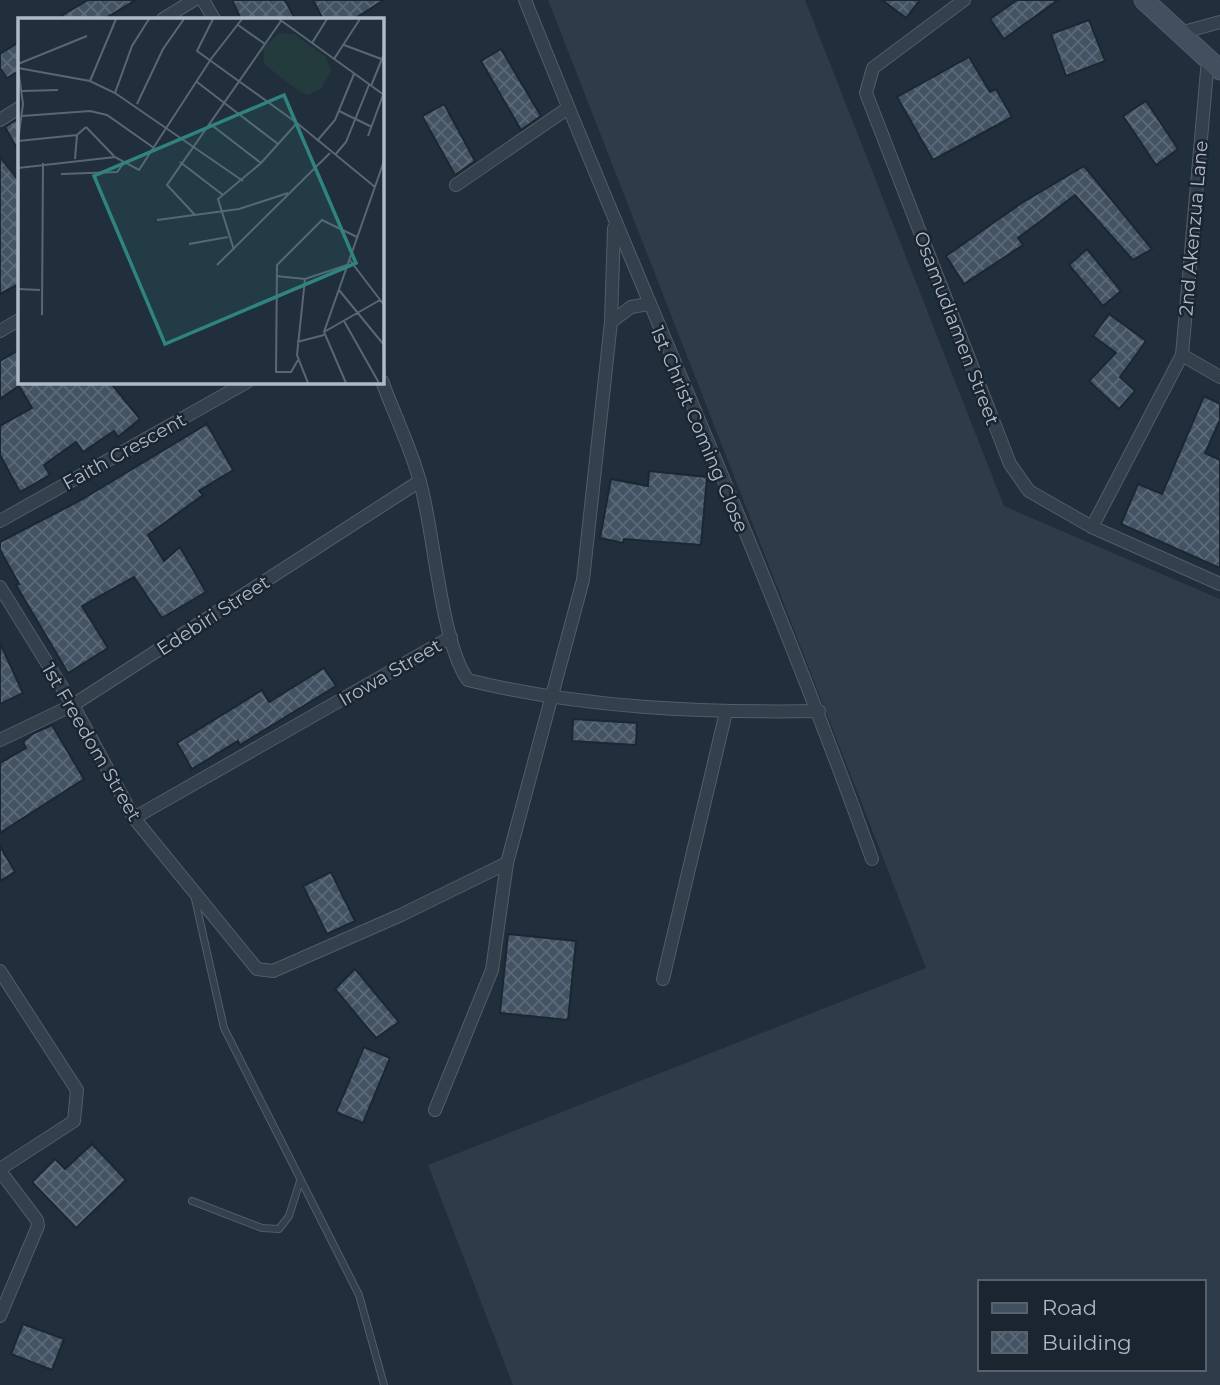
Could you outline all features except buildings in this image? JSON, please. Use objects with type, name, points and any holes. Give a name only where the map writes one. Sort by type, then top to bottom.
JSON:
[{"type":"street","points":[[165,18],[194,0]]},
{"type":"street","points":[[203,0],[213,18]]},
{"type":"street","name":"1st Christ Coming Close","points":[[525,0],[614,224],[819,711],[872,859]]},
{"type":"street","name":"Osamudiamen Street","points":[[964,0],[873,68],[866,93],[1010,464],[1029,491],[1092,527],[1220,584]]},
{"type":"street","points":[[1144,0],[1214,64]]},
{"type":"street","points":[[1180,33],[1220,22]]},
{"type":"street","name":"2nd Akenzua Lane","points":[[1092,527],[1182,355],[1214,64]]},
{"type":"street","points":[[456,185],[568,108]]},
{"type":"street","points":[[0,120],[18,109]]},
{"type":"street","points":[[435,1110],[492,970],[507,863],[583,580],[611,322],[614,224]]},
{"type":"street","points":[[611,322],[631,307],[648,304]]},
{"type":"street","points":[[0,331],[18,321]]},
{"type":"street","points":[[1182,355],[1220,377]]},
{"type":"street","name":"Faith Crescent","points":[[0,521],[245,383]]},
{"type":"street","name":"Irowa Street","points":[[134,818],[451,637],[420,481],[383,383]]},
{"type":"street","name":"Edebiri Street","points":[[0,740],[73,705],[420,481]]},
{"type":"street","name":"1st Freedom Street","points":[[0,587],[73,705],[134,818],[257,969],[272,971],[401,915],[507,863]]},
{"type":"street","points":[[451,637],[459,668],[468,680],[550,696],[726,712],[819,711]]},
{"type":"street","points":[[663,979],[726,712]]},
{"type":"street","points":[[0,971],[77,1090],[74,1121],[0,1170],[37,1220],[38,1226],[0,1316]]},
{"type":"lane","points":[[194,893],[224,1028],[359,1295],[384,1385]]},
{"type":"lane","points":[[191,1201],[262,1228],[279,1229],[289,1216],[300,1181]]},
{"type":"shaded area","points":[[548,0],[805,0],[1004,506],[1220,599],[1220,1385],[513,1385],[428,1165],[926,968]]}]
